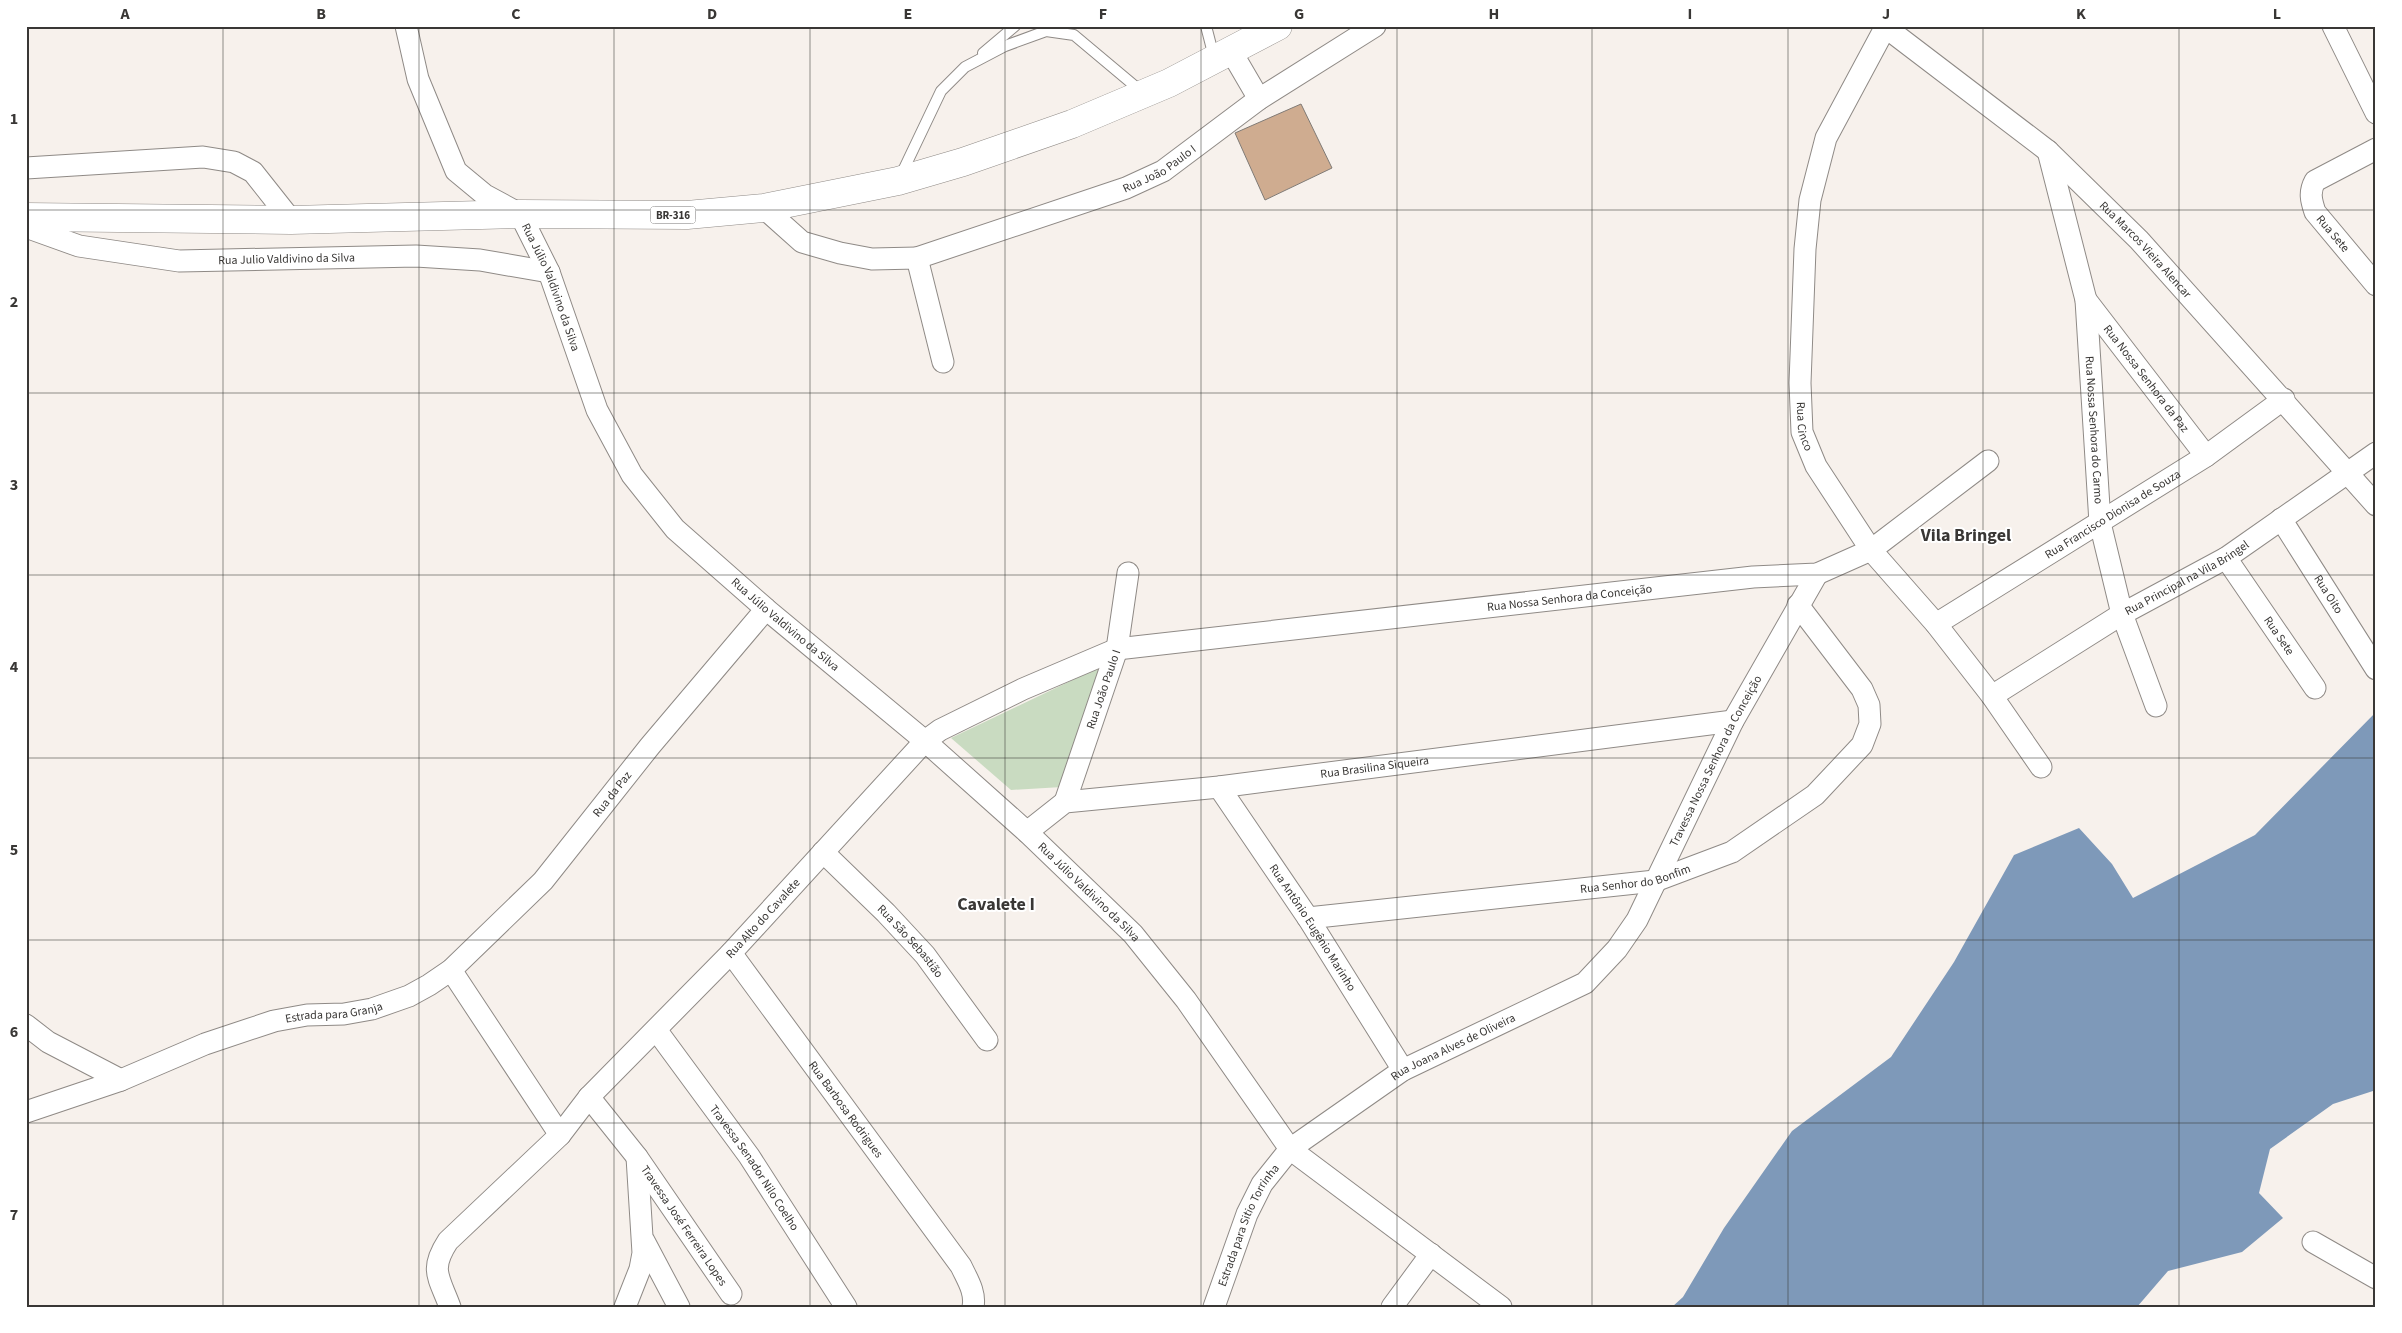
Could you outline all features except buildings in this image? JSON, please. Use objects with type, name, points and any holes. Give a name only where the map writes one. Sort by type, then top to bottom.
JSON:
[{"type":"highway","name":"BR-316","points":[[28,219],[291,220],[520,214],[687,215],[764,208],[898,181],[963,162],[1063,128],[1144,94],[1278,26]]},
{"type":"street","name":"Rua Júlio Valdivino da Silva","points":[[406,26],[418,79],[456,171],[485,195],[520,214],[549,272],[597,410],[632,474],[675,529],[766,609],[925,741],[1027,832],[1133,934],[1186,1000],[1290,1149],[1501,1307]]},
{"type":"street","name":"Rua João Paulo I","points":[[764,208],[802,242],[840,253],[872,259],[917,258],[1126,188],[1163,171],[1259,100],[1375,26]]},
{"type":"street","points":[[2333,26],[2376,113]]},
{"type":"street","name":"Rua Marcos Vieira Alencar","points":[[1885,27],[2048,150],[2140,240],[2284,399],[2376,505]]},
{"type":"street","name":"Rua Cinco","points":[[1885,27],[1826,138],[1810,200],[1805,249],[1800,383],[1802,432],[1816,466],[1870,550],[1936,624],[1992,696],[2041,767]]},
{"type":"street","points":[[1223,55],[1259,100]]},
{"type":"street","name":"Rua Sete","points":[[2376,149],[2315,181],[2311,190],[2311,200],[2315,212],[2376,285]]},
{"type":"street","name":"Rua Nossa Senhora do Carmo","points":[[2048,150],[2086,300],[2100,523],[2122,614],[2156,706]]},
{"type":"street","points":[[26,168],[203,157],[234,162],[253,172],[291,220]]},
{"type":"street","name":"Rua Julio Valdivino da Silva","points":[[28,219],[79,246],[180,261],[416,256],[480,260],[549,272]]},
{"type":"street","points":[[917,258],[943,362]]},
{"type":"street","name":"Rua Nossa Senhora da Paz","points":[[2086,300],[2206,456]]},
{"type":"street","name":"Rua Francisco Dionisa de Souza","points":[[1936,624],[2206,456],[2284,399]]},
{"type":"street","name":"Rua Principal na Vila Bringel","points":[[1992,696],[2122,614],[2226,558],[2376,453]]},
{"type":"street","name":"Rua Nossa Senhora da Conceição","points":[[1117,649],[1753,577],[1817,574],[1870,550],[1988,461]]},
{"type":"street","name":"Rua Oito","points":[[2281,520],[2376,669]]},
{"type":"street","name":"Rua Sete","points":[[2226,558],[2315,688]]},
{"type":"street","name":"Rua João Paulo I","points":[[1065,802],[1117,649],[1128,573]]},
{"type":"street","name":"Travessa Nossa Senhora da Conceição","points":[[1617,949],[1636,920],[1733,721],[1817,574]]},
{"type":"street","name":"Rua Senhor do Bonfim","points":[[1308,918],[1655,881],[1732,852],[1815,795],[1862,745],[1870,724],[1869,705],[1862,689],[1798,605]]},
{"type":"street","name":"Rua da Paz","points":[[451,970],[543,881],[650,746],[766,609]]},
{"type":"street","name":"Rua Alto do Cavalete","points":[[450,1307],[436,1268],[438,1257],[448,1241],[560,1135],[589,1097],[657,1031],[731,953],[925,741],[940,730],[1023,689],[1117,649]]},
{"type":"street","name":"Rua Brasilina Siqueira","points":[[1065,802],[1218,788],[1733,721]]},
{"type":"street","name":"Rua Antônio Eugênio Marinho","points":[[1218,788],[1308,918],[1403,1070]]},
{"type":"street","points":[[1027,832],[1065,802]]},
{"type":"street","name":"Rua São Sebastião","points":[[823,852],[886,913],[924,955],[987,1040]]},
{"type":"street","name":"Rua Joana Alves de Oliveira","points":[[1290,1149],[1403,1070],[1585,983],[1617,949]]},
{"type":"street","name":"Rua Barbosa Rodrigues","points":[[731,953],[961,1266],[972,1287],[973,1307]]},
{"type":"street","points":[[451,970],[560,1135]]},
{"type":"street","name":"Estrada para Granja","points":[[26,1112],[121,1080],[206,1044],[274,1021],[308,1015],[344,1014],[372,1009],[409,996],[451,970]]},
{"type":"street","points":[[26,1025],[48,1042],[121,1080]]},
{"type":"street","name":"Travessa Senador Nilo Coelho","points":[[657,1031],[749,1156],[846,1307]]},
{"type":"street","name":"Travessa José Ferreira Lopes","points":[[589,1097],[637,1157],[731,1294]]},
{"type":"street","name":"Estrada para Sitio Torrinha","points":[[1214,1307],[1246,1214],[1262,1184],[1290,1149]]},
{"type":"street","name":"Travessa José Ferreira Lopes","points":[[625,1307],[640,1269],[644,1241],[637,1157]]},
{"type":"street","points":[[644,1241],[679,1307]]},
{"type":"street","points":[[2313,1242],[2376,1278]]},
{"type":"street","points":[[1392,1307],[1431,1254]]},
{"type":"lane","points":[[898,181],[941,91],[965,67],[1015,26]]},
{"type":"lane","points":[[1206,26],[1223,55]]},
{"type":"lane","points":[[965,67],[1004,46],[1046,31],[1074,35],[1144,94]]},
{"type":"green space","points":[[1106,664],[1062,787],[1011,790],[951,738]]},
{"type":"water","points":[[2376,712],[2376,1090],[2333,1104],[2270,1149],[2259,1193],[2283,1218],[2242,1252],[2168,1271],[2137,1307],[1672,1307],[1683,1297],[1724,1228],[1792,1131],[1891,1057],[1954,962],[2014,855],[2079,828],[2112,864],[2133,898],[2255,835]]},
{"type":"district","name":"Vila Bringel","points":[[1966,535]]},
{"type":"district","name":"Cavalete I","points":[[996,904]]}]
